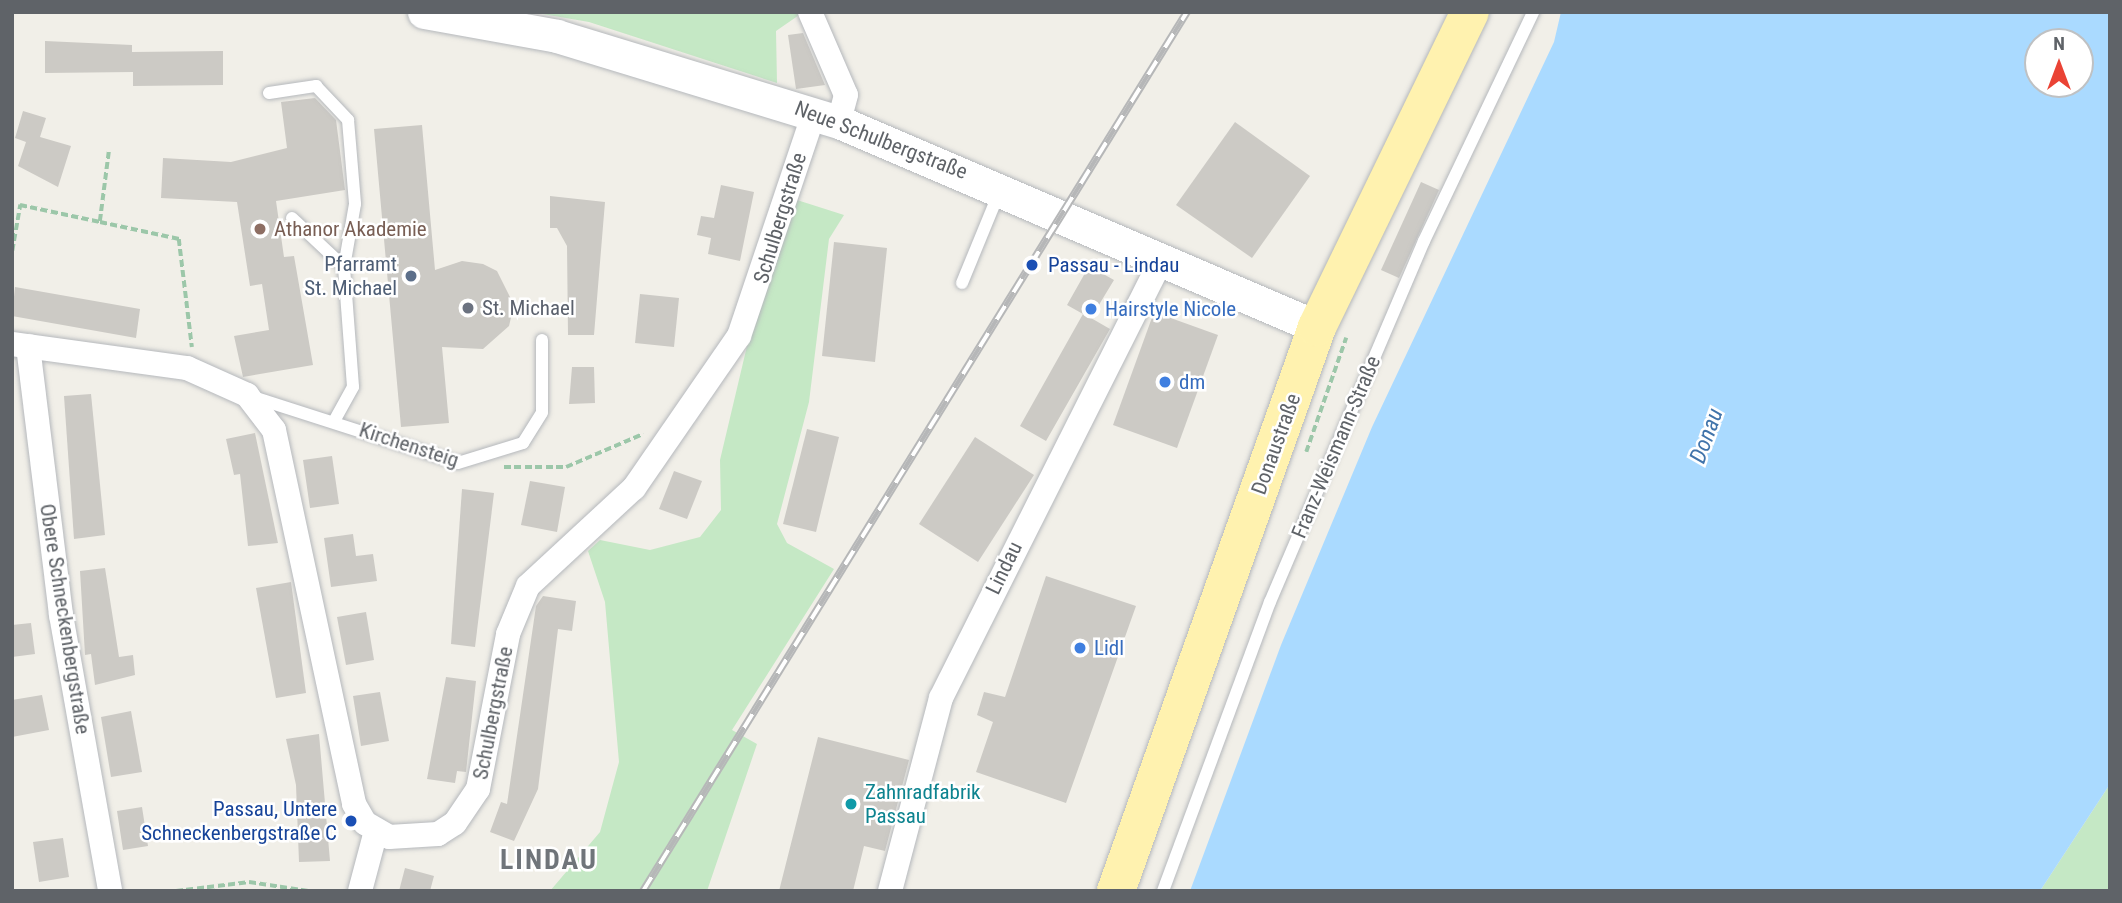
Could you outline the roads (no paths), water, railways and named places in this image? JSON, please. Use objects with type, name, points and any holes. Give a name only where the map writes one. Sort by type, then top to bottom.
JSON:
[{"type":"main road","name":"Donaustraße","points":[[1116,891],[1317,327],[1470,12]]},
{"type":"street","name":"Neue Schulbergstraße","points":[[424,12],[557,36],[826,118],[1001,188],[1160,262],[1317,327]]},
{"type":"street","name":"Schulbergstraße","points":[[376,831],[428,836],[456,823],[472,804],[517,604],[541,571],[605,521],[634,488],[725,359],[748,315],[826,118],[846,95],[810,12]]},
{"type":"street","name":"Lindau","points":[[890,891],[941,698],[1160,262]]},
{"type":"street","points":[[20,345],[195,371],[247,395],[274,430],[354,804],[376,831],[360,891]]},
{"type":"street","name":"Obere Schneckenbergstraße","points":[[20,345],[61,615],[110,891]]},
{"type":"lane","name":"Franz-Weismann-Straße","points":[[1163,891],[1270,602],[1424,241],[1533,12]]},
{"type":"lane","points":[[270,93],[316,86],[348,120],[355,204],[344,267],[354,387],[334,421]]},
{"type":"lane","points":[[962,283],[1001,188]]},
{"type":"lane","points":[[292,218],[344,267]]},
{"type":"lane","name":"Kirchensteig","points":[[247,395],[458,463],[523,443],[542,412],[542,340]]},
{"type":"water","name":"Donau","points":[[1561,12],[2110,12],[2110,784],[2040,891],[1190,891],[1281,645],[1372,427],[1554,42]]},
{"type":"railway","points":[[643,891],[1187,12]]},
{"type":"place","name":"Athanor Akademie","points":[[260,229]]},
{"type":"place","name":"Passau - Lindau","points":[[1032,265]]},
{"type":"place","name":"Pfarramt St. Michael","points":[[411,276]]},
{"type":"place","name":"St. Michael","points":[[468,308]]},
{"type":"place","name":"Hairstyle Nicole","points":[[1091,309]]},
{"type":"place","name":"dm","points":[[1165,382]]},
{"type":"place","name":"Lidl","points":[[1080,648]]},
{"type":"place","name":"Zahnradfabrik Passau","points":[[851,804]]},
{"type":"place","name":"Passau, Untere Schneckenbergstraße C","points":[[351,821]]},
{"type":"district","name":"LINDAU","points":[[549,860]]}]
